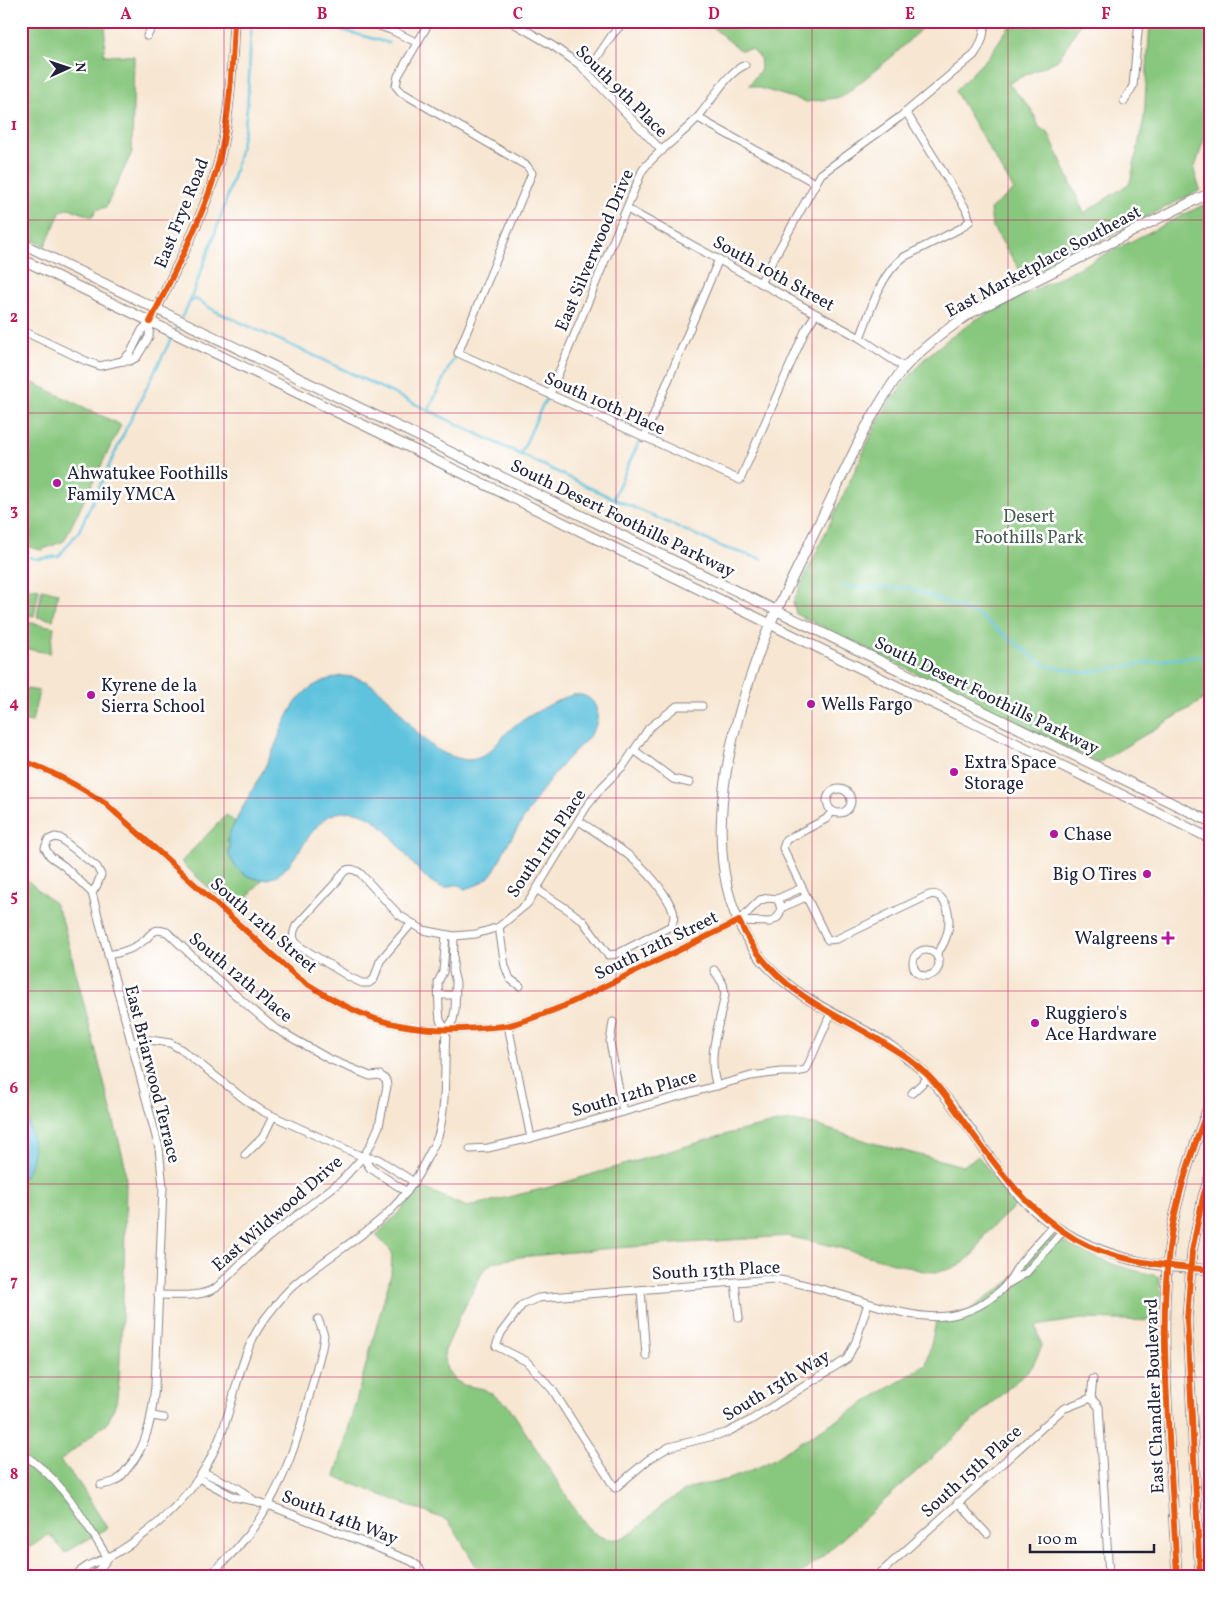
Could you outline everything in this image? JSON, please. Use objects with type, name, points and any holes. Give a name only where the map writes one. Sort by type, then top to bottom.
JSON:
[{"type":"street","points":[[147,36],[156,21]]},
{"type":"street","name":"East Frye Road","points":[[141,351],[149,337],[150,322],[156,308],[195,227],[218,163],[229,102],[234,21]]},
{"type":"street","points":[[365,21],[391,30],[418,43],[430,21]]},
{"type":"street","name":"South 9th Place","points":[[510,21],[561,51],[586,72],[662,151]]},
{"type":"street","points":[[760,283],[821,174],[906,112],[974,55],[984,37],[984,21]]},
{"type":"street","points":[[1124,101],[1133,86],[1139,21]]},
{"type":"street","points":[[586,72],[612,35],[622,25]]},
{"type":"street","name":"South 10th Place","points":[[418,43],[398,76],[396,86],[401,92],[527,166],[532,173],[458,353],[740,480],[805,331],[816,315]]},
{"type":"street","name":"East Silverwood Drive","points":[[550,394],[642,171],[649,161],[698,118],[730,76],[738,68],[745,65]]},
{"type":"street","points":[[860,338],[881,286],[895,263],[904,256],[961,228],[970,221],[966,209],[906,112]]},
{"type":"street","points":[[698,118],[815,183]]},
{"type":"street","name":"East Marketplace Southeast","points":[[739,921],[732,907],[725,884],[720,835],[727,770],[748,680],[770,624],[866,426],[882,400],[904,368],[939,336],[969,314],[1211,193]]},
{"type":"street","name":"South 10th Street","points":[[627,209],[860,338],[904,368]]},
{"type":"street","name":"South Desert Foothills Parkway","points":[[21,242],[1211,822]]},
{"type":"street","name":"South Desert Foothills Parkway","points":[[21,259],[1211,839]]},
{"type":"street","points":[[644,438],[719,259]]},
{"type":"street","name":"East Frye Road","points":[[122,361],[134,348],[142,330],[150,322]]},
{"type":"street","points":[[21,330],[94,365],[100,366],[130,361],[137,357],[141,351],[134,348]]},
{"type":"street","points":[[369,428],[375,415]]},
{"type":"street","name":"South 11th Place","points":[[411,924],[380,961],[374,979],[369,983],[362,983],[351,978],[299,946],[294,942],[292,934],[296,926],[339,879],[343,871],[349,868],[360,873],[399,915],[423,930],[450,936],[476,934],[499,926],[528,903],[592,800],[624,765],[649,728],[677,706],[702,706]]},
{"type":"street","points":[[634,750],[673,779],[690,783]]},
{"type":"street","name":"South 12th Street","points":[[21,760],[54,772],[106,804],[298,978],[329,998],[375,1019],[413,1028],[446,1031],[508,1025],[537,1017],[564,1006],[739,921],[760,900],[769,898],[777,900],[802,888]]},
{"type":"street","points":[[832,812],[826,819],[791,836],[784,843],[785,853],[828,940],[837,939],[930,894],[939,895],[945,905],[950,921],[942,948],[936,954]]},
{"type":"street","points":[[536,889],[583,921],[608,956],[617,954],[662,931],[670,926],[674,920],[674,913],[670,903],[646,870],[628,854],[579,820]]},
{"type":"street","points":[[55,837],[60,838],[97,867],[101,875],[92,892],[64,866],[50,856],[45,848],[48,840],[55,837]]},
{"type":"street","name":"East Briarwood Terrace","points":[[92,892],[144,1092],[162,1167],[163,1187],[155,1386],[152,1416],[141,1448],[130,1465],[117,1480],[101,1485]]},
{"type":"street","name":"South 12th Street","points":[[739,921],[770,922],[778,917],[781,908],[806,897]]},
{"type":"street","points":[[777,900],[781,908]]},
{"type":"street","points":[[739,921],[757,954],[788,986],[916,1064],[944,1094],[1009,1183],[1023,1199],[1054,1225],[1082,1243],[1113,1256],[1167,1266],[1211,1270]]},
{"type":"street","points":[[499,926],[505,966],[510,979],[520,986]]},
{"type":"street","name":"South 12th Place","points":[[108,955],[121,953],[135,946],[146,939],[152,932],[159,930],[167,932],[211,974],[273,1027],[329,1059],[370,1076],[380,1075],[386,1080]]},
{"type":"street","points":[[446,1031],[440,1020],[438,982],[443,972],[450,936]]},
{"type":"street","points":[[75,1576],[92,1563],[108,1558],[134,1541],[162,1520],[176,1506],[201,1475],[222,1432],[247,1351],[263,1321],[292,1286],[371,1229],[392,1209],[414,1182],[438,1136],[442,1108],[446,1031],[453,1020],[456,995],[450,936]]},
{"type":"street","points":[[714,970],[724,984],[725,994],[712,1056],[713,1073],[717,1086]]},
{"type":"street","points":[[439,994],[456,995]]},
{"type":"street","name":"South 12th Place","points":[[470,1150],[488,1148],[531,1138],[752,1076],[806,1070],[831,1012]]},
{"type":"street","points":[[613,1022],[610,1042],[623,1112]]},
{"type":"street","points":[[508,1025],[531,1138]]},
{"type":"street","points":[[131,1043],[150,1040],[170,1043],[182,1050],[243,1098],[273,1116],[364,1157],[378,1159],[414,1182]]},
{"type":"street","points":[[912,1093],[929,1077]]},
{"type":"street","name":"East Wildwood Drive","points":[[158,1295],[196,1295],[208,1292],[227,1277],[244,1258],[266,1239],[341,1181],[364,1157],[372,1144],[379,1126],[387,1086],[386,1080]]},
{"type":"street","name":"East Chandler Boulevard","points":[[1177,1576],[1164,1352],[1165,1290],[1169,1248],[1183,1186],[1198,1134],[1211,1100]]},
{"type":"street","points":[[245,1155],[263,1138],[273,1116]]},
{"type":"street","points":[[364,1157],[370,1168],[407,1192]]},
{"type":"street","points":[[381,1176],[388,1165]]},
{"type":"street","name":"East Chandler Boulevard","points":[[1200,1576],[1187,1320],[1197,1225],[1211,1172]]},
{"type":"street","name":"South 13th Place","points":[[615,1488],[552,1389],[540,1374],[526,1361],[496,1346],[501,1333],[522,1305],[538,1298],[773,1279],[796,1282],[913,1316],[944,1317],[978,1307],[1001,1290],[1008,1283],[1023,1260],[1054,1225]]},
{"type":"street","name":"South 13th Place","points":[[1008,1283],[1026,1273],[1063,1231]]},
{"type":"street","points":[[735,1282],[739,1318]]},
{"type":"street","points":[[641,1290],[646,1356]]},
{"type":"street","name":"South 13th Way","points":[[615,1488],[648,1460],[669,1448],[726,1433],[751,1420],[847,1359],[856,1341],[868,1303]]},
{"type":"street","points":[[208,1576],[241,1543],[268,1505],[283,1476],[294,1450],[322,1348],[324,1335],[318,1318]]},
{"type":"street","points":[[1094,1379],[1091,1398],[1100,1406],[1109,1576]]},
{"type":"street","name":"South 15th Place","points":[[877,1576],[1063,1408],[1091,1398]]},
{"type":"street","points":[[152,1416],[164,1418]]},
{"type":"street","points":[[21,1453],[64,1489],[108,1558]]},
{"type":"street","name":"South 14th Way","points":[[201,1475],[238,1488],[255,1501]]},
{"type":"street","name":"South 14th Way","points":[[201,1475],[234,1497],[268,1505],[414,1563],[425,1576]]},
{"type":"street","points":[[227,1493],[230,1485]]},
{"type":"street","points":[[958,1502],[987,1534]]},
{"type":"street","points":[[85,1568],[90,1576],[108,1558]]},
{"type":"green space","points":[[21,21],[106,21],[104,55],[134,56],[132,152],[106,207],[96,210],[92,217],[69,208],[61,211],[45,246],[21,235]]},
{"type":"green space","points":[[705,21],[929,21],[894,55],[842,97],[807,102],[749,85],[761,69],[760,57],[751,49],[740,50]]},
{"type":"green space","points":[[1013,21],[1082,21],[1058,60],[1008,83],[1032,110],[1039,127],[1049,134],[1084,213],[1130,183],[1144,118],[1150,21],[1211,21],[1211,119],[1194,170],[1200,190],[1025,278],[992,226],[990,209],[1014,190],[955,91],[988,57]]},
{"type":"green space","name":"Desert Foothills Park","points":[[1211,201],[1211,702],[1203,700],[1098,763],[796,614],[793,602],[878,421],[891,399],[925,358],[977,319]]},
{"type":"green space","name":"Ahwatukee Foothills Family YMCA","points":[[21,377],[121,425],[64,541],[41,550],[21,545]]},
{"type":"green space","points":[[23,586],[39,589],[34,616],[21,614]]},
{"type":"green space","points":[[42,589],[58,593],[53,620],[37,617]]},
{"type":"green space","points":[[21,621],[54,627],[50,653],[21,648]]},
{"type":"green space","points":[[21,688],[39,691],[32,722],[21,720]]},
{"type":"green space","points":[[226,815],[235,822],[230,832],[230,850],[228,850],[230,857],[240,871],[262,880],[235,912],[181,862]]},
{"type":"green space","points":[[21,875],[54,903],[63,922],[124,1161],[126,1182],[124,1273],[119,1382],[116,1403],[108,1422],[60,1461],[79,1483],[107,1528],[65,1553],[49,1534],[21,1554]]},
{"type":"green space","points":[[790,1121],[812,1124],[873,1143],[963,1166],[978,1156],[1016,1205],[985,1234],[974,1254],[959,1266],[939,1272],[923,1271],[829,1245],[787,1236],[602,1249],[520,1257],[494,1262],[483,1271],[444,1353],[447,1370],[455,1380],[463,1385],[484,1389],[508,1405],[584,1523],[598,1536],[607,1539],[617,1539],[629,1535],[659,1508],[685,1491],[745,1473],[767,1463],[926,1365],[937,1318],[968,1311],[1008,1283],[1051,1235],[1075,1249],[1101,1260],[1159,1278],[1161,1291],[1159,1321],[1082,1319],[1036,1326],[1042,1346],[1032,1367],[823,1556],[798,1576],[482,1576],[449,1521],[335,1477],[391,1274],[392,1252],[376,1235],[399,1212],[419,1186],[467,1207],[546,1188],[727,1134]]},
{"type":"water","points":[[341,676],[359,679],[374,686],[424,739],[438,750],[465,760],[482,756],[493,748],[518,723],[542,709],[573,695],[586,697],[593,702],[597,712],[597,720],[589,736],[565,761],[542,791],[507,845],[491,874],[477,885],[464,889],[459,885],[444,888],[430,880],[417,869],[383,827],[370,817],[355,812],[337,813],[325,819],[314,829],[296,855],[276,876],[263,879],[248,876],[235,866],[231,858],[228,850],[230,850],[229,841],[227,841],[230,832],[272,753],[297,700],[307,690],[325,680]]},
{"type":"water","points":[[21,1105],[31,1133],[33,1153],[27,1172],[21,1180]]},
{"type":"waterway","points":[[190,301],[223,210],[237,164],[246,117],[252,21]]},
{"type":"waterway","points":[[251,23],[291,24]]},
{"type":"waterway","points":[[300,24],[342,30],[389,43]]},
{"type":"waterway","points":[[181,318],[190,302],[196,299],[215,311],[315,356],[599,492],[725,548],[762,559]]},
{"type":"waterway","points":[[21,556],[38,559],[59,556],[79,531],[126,429],[179,323]]},
{"type":"waterway","points":[[428,411],[457,354]]},
{"type":"waterway","points":[[520,456],[543,404],[549,396]]},
{"type":"waterway","points":[[613,498],[638,444],[643,439]]},
{"type":"waterway","points":[[843,587],[910,588],[980,616],[1044,665],[1082,673],[1202,656],[1211,660]]},
{"type":"cycle path","points":[[150,322],[197,223],[219,161],[228,109],[234,21]]},
{"type":"cycle path","points":[[21,760],[65,779],[106,804],[298,978],[346,1006],[389,1023],[440,1029],[498,1027],[517,1023],[564,1006],[739,921],[766,964],[783,980],[820,1007],[884,1043],[908,1058],[922,1070],[942,1091],[1001,1171],[1027,1201],[1058,1228],[1091,1247],[1124,1258],[1141,1262],[1211,1270]]},
{"type":"cycle path","points":[[1177,1576],[1165,1356],[1167,1271],[1175,1212],[1211,1100]]},
{"type":"cycle path","points":[[1200,1576],[1187,1320],[1192,1251],[1203,1197],[1211,1172]]},
{"type":"place","name":"Ahwatukee Foothills Family YMCA","points":[[57,483]]},
{"type":"place","name":"Kyrene de la Sierra School","points":[[91,695]]},
{"type":"place","name":"Wells Fargo","points":[[811,704]]},
{"type":"place","name":"Extra Space Storage","points":[[954,772]]},
{"type":"place","name":"Chase","points":[[1054,834]]},
{"type":"place","name":"Big O Tires","points":[[1147,874]]},
{"type":"place","name":"Walgreens","points":[[1168,938]]},
{"type":"place","name":"Ruggiero's Ace Hardware","points":[[1035,1023]]}]
